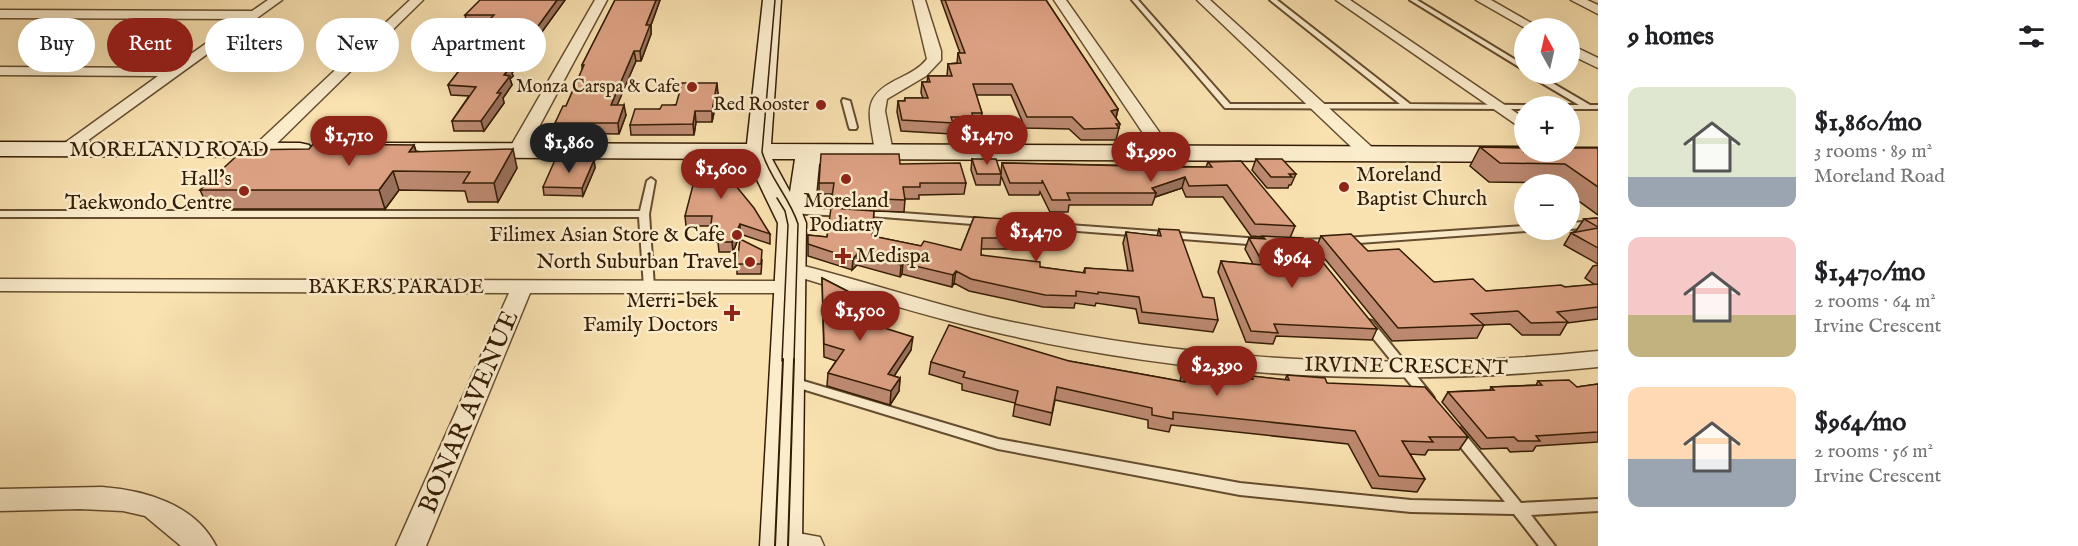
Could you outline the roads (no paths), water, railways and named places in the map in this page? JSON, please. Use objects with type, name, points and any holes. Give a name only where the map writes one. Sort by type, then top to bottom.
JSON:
[{"type":"main road","points":[[772,0],[758,152],[761,169],[788,210],[792,223],[787,380],[790,545]]},
{"type":"main road","name":"MORELAND ROAD","points":[[0,149],[1165,153],[1234,159],[1369,154],[1514,153]]},
{"type":"main road","points":[[788,210],[794,208],[805,191],[807,160],[822,152]]},
{"type":"main road","name":"MORELAND ROAD","points":[[1580,154],[1598,155]]},
{"type":"street","points":[[193,58],[276,0]]},
{"type":"street","points":[[260,150],[417,0]]},
{"type":"street","points":[[517,151],[601,0]]},
{"type":"street","points":[[884,152],[877,105],[880,96],[893,86],[918,76],[934,60],[934,51],[919,0]]},
{"type":"street","points":[[1060,0],[1165,153]]},
{"type":"street","points":[[1203,0],[1369,154]]},
{"type":"street","points":[[1342,0],[1514,119]]},
{"type":"street","points":[[1482,0],[1515,18]]},
{"type":"street","points":[[1578,0],[1598,10]]},
{"type":"street","points":[[0,14],[254,15]]},
{"type":"street","points":[[1580,54],[1598,64]]},
{"type":"street","points":[[0,71],[107,72]]},
{"type":"street","points":[[63,150],[174,72]]},
{"type":"street","name":"BAKERS PARADE","points":[[2,287],[650,287],[791,278]]},
{"type":"street","name":"IRVINE CRESCENT","points":[[791,278],[1094,344],[1250,363],[1406,371],[1522,368],[1598,358]]},
{"type":"street","name":"BONAR AVENUE","points":[[410,543],[522,287]]},
{"type":"street","points":[[0,500],[118,499],[137,502],[155,508],[201,546]]},
{"type":"lane","points":[[1134,0],[1228,106],[1514,107]]},
{"type":"lane","points":[[1273,0],[1407,106]]},
{"type":"lane","points":[[1413,0],[1514,62]]},
{"type":"lane","points":[[1550,84],[1588,107]]},
{"type":"lane","points":[[846,101],[853,127]]},
{"type":"lane","points":[[1580,107],[1598,107]]},
{"type":"lane","points":[[650,287],[644,214],[651,181]]},
{"type":"lane","points":[[788,210],[991,222]]},
{"type":"lane","points":[[0,214],[644,214]]},
{"type":"lane","points":[[1015,224],[1276,243],[1307,248],[1514,230]]},
{"type":"lane","points":[[1580,225],[1598,224]]},
{"type":"lane","points":[[1290,227],[1307,248]]},
{"type":"lane","points":[[1362,316],[1548,546]]},
{"type":"lane","points":[[787,380],[998,444],[1240,489],[1411,506],[1518,509],[1598,505]]},
{"type":"tram line","points":[[775,0],[762,152],[798,224],[794,361]]},
{"type":"tram line","points":[[777,198],[785,211],[788,225],[782,361]]},
{"type":"tram line","points":[[775,546],[783,359]]},
{"type":"tram line","points":[[788,546],[794,359]]},
{"type":"place","name":"Monza Carspa & Cafe","points":[[692,87]]},
{"type":"place","name":"Red Rooster","points":[[821,105]]},
{"type":"place","name":"Moreland Podiatry","points":[[846,179]]},
{"type":"place","name":"Moreland Baptist Church","points":[[1344,187]]},
{"type":"place","name":"Hall's Taekwondo Centre","points":[[244,191]]},
{"type":"place","name":"Filimex Asian Store & Cafe","points":[[737,235]]},
{"type":"place","name":"Medispa","points":[[843,256]]},
{"type":"place","name":"North Suburban Travel","points":[[750,262]]},
{"type":"place","name":"Merri-bek Family Doctors","points":[[732,313]]}]
